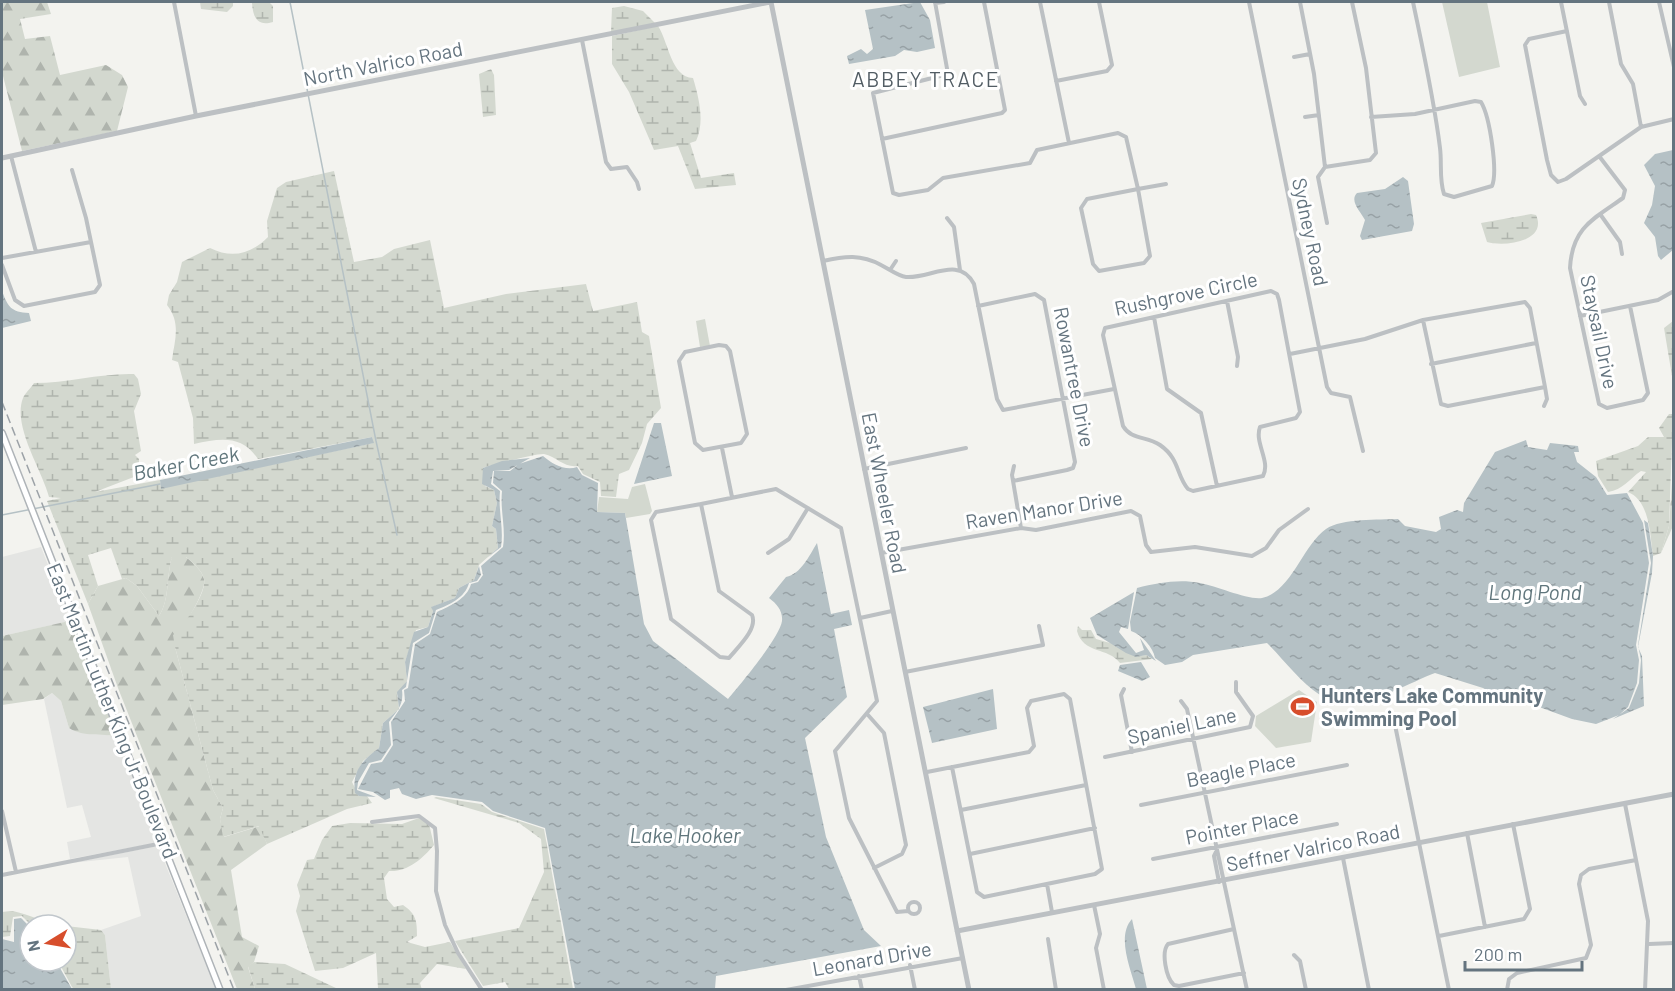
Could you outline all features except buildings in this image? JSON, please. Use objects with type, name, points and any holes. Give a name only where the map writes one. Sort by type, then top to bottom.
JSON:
[{"type":"main road","name":"East Martin Luther King Jr Boulevard","points":[[2,433],[220,990]]},
{"type":"street","points":[[174,2],[196,116]]},
{"type":"street","name":"North Valrico Road","points":[[2,158],[196,116],[770,2]]},
{"type":"street","name":"East Wheeler Road","points":[[770,2],[892,611],[927,772],[969,990]]},
{"type":"street","points":[[944,2],[935,2],[948,74],[873,93],[893,193],[899,195],[930,189],[943,178],[1030,163],[1035,152],[1039,150],[1118,133],[1126,137],[1138,189],[1150,256],[1144,263],[1100,271],[1093,264],[1081,208],[1087,199],[1138,189],[1166,184]]},
{"type":"street","points":[[882,139],[1002,113],[1005,110],[984,2]]},
{"type":"street","points":[[1040,2],[1069,143]]},
{"type":"street","points":[[1056,81],[1107,71],[1112,65],[1099,2]]},
{"type":"street","name":"Sydney Road","points":[[1249,2],[1327,387],[1331,393],[1350,397],[1363,452]]},
{"type":"street","points":[[1300,2],[1319,115],[1325,167],[1318,177],[1327,223]]},
{"type":"street","points":[[1325,167],[1374,158],[1376,153],[1366,68],[1352,2]]},
{"type":"street","points":[[1371,117],[1415,114],[1433,110],[1475,101],[1483,104],[1492,148],[1494,179],[1489,189],[1454,197],[1444,194],[1433,110],[1413,2]]},
{"type":"street","points":[[1561,2],[1580,96],[1585,104]]},
{"type":"street","points":[[1609,2],[1621,64],[1633,84],[1641,128]]},
{"type":"street","points":[[1659,2],[1674,67]]},
{"type":"street","points":[[1567,31],[1529,39],[1525,45],[1546,160],[1551,175],[1558,182],[1566,179],[1641,128],[1674,119]]},
{"type":"street","points":[[582,40],[606,162],[611,169],[627,167],[639,189]]},
{"type":"street","points":[[1294,57],[1310,54]]},
{"type":"street","points":[[1305,117],[1319,115]]},
{"type":"street","points":[[11,156],[36,252]]},
{"type":"street","name":"Staysail Drive","points":[[1599,156],[1625,190],[1623,198],[1581,228],[1571,251],[1570,268],[1599,404],[1607,408],[1643,400],[1648,393],[1630,306]]},
{"type":"street","points":[[2,265],[15,300],[24,306],[95,292],[100,285],[72,170]]},
{"type":"street","points":[[1600,214],[1620,242],[1622,254]]},
{"type":"street","points":[[947,218],[954,227],[960,270]]},
{"type":"street","points":[[2,258],[91,242]]},
{"type":"street","points":[[823,261],[856,255],[909,277],[947,269],[960,270],[971,279],[999,407],[1003,410],[1114,389]]},
{"type":"street","points":[[890,270],[896,261]]},
{"type":"street","name":"Rushgrove Circle","points":[[1271,291],[1277,294],[1301,408],[1298,416],[1260,427],[1258,434],[1265,468],[1263,476],[1217,486],[1188,489],[1176,460],[1160,445],[1127,434],[1121,420],[1103,335],[1105,328],[1227,301],[1271,291]]},
{"type":"street","points":[[1580,316],[1658,300],[1674,291]]},
{"type":"street","name":"Rowantree Drive","points":[[978,306],[1035,294],[1042,296],[1064,399],[1075,462],[1073,468],[1013,481]]},
{"type":"street","points":[[1227,301],[1238,357],[1237,366]]},
{"type":"street","points":[[1290,354],[1365,339],[1423,320],[1525,302],[1530,308],[1545,387],[1547,399],[1544,406]]},
{"type":"street","points":[[1154,316],[1167,389],[1201,413],[1217,486]]},
{"type":"street","points":[[1423,320],[1438,399],[1441,404],[1448,406],[1545,387]]},
{"type":"street","points":[[1431,364],[1536,343]]},
{"type":"street","points":[[719,345],[726,346],[730,351],[747,434],[741,443],[722,447],[703,450],[695,443],[679,361],[685,352],[719,345]]},
{"type":"street","points":[[722,447],[732,497]]},
{"type":"street","points":[[864,470],[966,448]]},
{"type":"street","points":[[1014,466],[1013,481],[1021,528]]},
{"type":"street","points":[[701,504],[719,591],[752,615],[754,620],[753,626],[729,658],[720,657],[671,619],[651,520],[656,512],[776,489],[841,528],[877,701],[868,715],[835,751],[849,818],[897,912],[908,911]]},
{"type":"street","points":[[768,553],[789,539],[808,508]]},
{"type":"street","name":"Raven Manor Drive","points":[[881,553],[1021,528],[1036,530],[1131,511],[1140,516],[1146,545],[1152,552],[1195,547],[1252,556],[1266,548],[1291,519],[1308,509]]},
{"type":"street","points":[[860,618],[892,611]]},
{"type":"street","points":[[905,672],[1043,645],[1039,626]]},
{"type":"street","name":"Spaniel Lane","points":[[1105,757],[1246,729],[1252,724],[1253,716],[1236,692],[1236,682]]},
{"type":"street","points":[[1124,689],[1121,695],[1132,752]]},
{"type":"street","points":[[927,772],[952,767],[1029,752],[1034,746],[1027,708],[1031,701],[1064,694],[1070,699],[1102,864],[1099,872],[984,897],[977,892],[952,767]]},
{"type":"street","points":[[1181,701],[1187,709],[1216,849],[1214,856],[1234,929],[1247,990]]},
{"type":"street","points":[[868,715],[884,734],[906,845],[902,854],[874,868]]},
{"type":"street","points":[[1395,725],[1449,990]]},
{"type":"street","name":"Beagle Place","points":[[1141,805],[1347,765]]},
{"type":"street","points":[[961,810],[1086,784]]},
{"type":"street","name":"Seffner Valrico Road","points":[[957,931],[1674,794]]},
{"type":"street","points":[[1625,803],[1648,921],[1649,944],[1645,990]]},
{"type":"street","points":[[2,811],[16,872]]},
{"type":"street","points":[[372,822],[419,816],[435,828],[438,851],[436,891],[445,925],[458,953],[482,990]]},
{"type":"street","name":"Pointer Place","points":[[1153,859],[1216,849],[1337,824]]},
{"type":"street","points":[[1439,936],[1524,919],[1529,912],[1513,824]]},
{"type":"street","points":[[970,854],[1095,828]]},
{"type":"street","points":[[1467,833],[1485,927]]},
{"type":"street","points":[[2,875],[164,843]]},
{"type":"street","points":[[1343,858],[1369,990]]},
{"type":"street","points":[[1507,990],[1509,979],[1517,973],[1586,958],[1591,945],[1579,884],[1581,875],[1589,868],[1636,860]]},
{"type":"street","points":[[1047,884],[1052,912]]},
{"type":"street","points":[[1094,905],[1100,934],[1096,948],[1104,990]]},
{"type":"street","points":[[1234,929],[1171,942],[1166,946],[1164,952],[1171,983],[1179,986],[1244,973]]},
{"type":"street","points":[[1048,939],[1056,990]]},
{"type":"street","points":[[1649,944],[1674,943]]},
{"type":"street","points":[[1294,955],[1300,961],[1306,990]]},
{"type":"street","name":"Leonard Drive","points":[[786,990],[910,965],[963,958]]},
{"type":"street","points":[[910,965],[915,990]]},
{"type":"street","points":[[859,975],[862,990]]},
{"type":"street","points":[[1200,982],[1202,990]]},
{"type":"shaded area","points":[[41,547],[70,621],[2,636],[2,557]]},
{"type":"shaded area","points":[[52,693],[61,701],[69,728],[118,737],[156,843],[70,859],[67,842],[91,837],[82,805],[67,808],[44,699]]},
{"type":"shaded area","points":[[158,846],[216,989],[111,989],[105,935],[101,930],[141,916],[128,857],[71,863]]},
{"type":"green space","points":[[2,2],[47,2],[51,14],[20,19],[25,39],[50,36],[60,75],[106,65],[122,75],[128,87],[117,131],[22,151],[2,72]]},
{"type":"green space","points":[[200,2],[233,2],[233,6],[227,12],[201,9]]},
{"type":"green space","points":[[269,2],[273,6],[273,22],[260,22],[253,13],[252,3]]},
{"type":"green space","points":[[1442,2],[1487,2],[1500,67],[1459,77]]},
{"type":"green space","points":[[624,6],[643,11],[655,23],[611,32],[612,8]]},
{"type":"green space","points":[[658,26],[675,66],[686,76],[693,78],[699,102],[700,126],[696,141],[690,143],[701,178],[734,173],[736,185],[695,189],[678,146],[654,150],[629,92],[612,64],[612,36]]},
{"type":"green space","points":[[491,69],[494,75],[496,115],[483,117],[479,74]]},
{"type":"green space","points":[[334,171],[354,262],[382,257],[394,249],[430,240],[444,308],[506,294],[586,284],[593,311],[637,302],[642,332],[649,336],[661,408],[647,424],[642,443],[629,470],[619,474],[616,497],[601,496],[600,482],[583,474],[578,466],[565,464],[549,455],[533,455],[483,468],[485,486],[494,490],[497,503],[492,526],[496,529],[498,548],[479,565],[474,580],[459,588],[455,598],[432,607],[428,627],[416,630],[405,662],[407,681],[397,695],[399,709],[383,723],[379,748],[363,761],[352,782],[359,796],[367,796],[372,803],[347,809],[267,844],[259,826],[223,837],[220,819],[223,808],[213,790],[175,647],[173,635],[188,617],[202,593],[204,579],[201,573],[186,557],[172,557],[165,602],[159,616],[137,586],[126,578],[122,579],[111,548],[88,555],[98,586],[88,604],[47,501],[61,498],[49,497],[29,448],[21,421],[21,409],[24,396],[34,383],[134,374],[138,379],[141,394],[134,411],[141,451],[135,455],[139,459],[139,475],[95,492],[160,480],[161,488],[373,443],[372,437],[258,459],[245,446],[230,440],[213,440],[194,444],[193,418],[178,362],[172,360],[176,325],[167,305],[169,295],[177,282],[182,262],[210,248],[234,254],[248,251],[262,243],[268,237],[267,221],[277,188],[286,182]]},
{"type":"green space","points":[[1536,215],[1538,224],[1536,231],[1530,237],[1513,243],[1487,242],[1481,223]]},
{"type":"green space","points":[[705,319],[710,346],[700,347],[696,321]]},
{"type":"green space","points":[[1673,321],[1673,382],[1664,328]]},
{"type":"green space","points":[[1669,414],[1673,414],[1669,526],[1661,553],[1653,556],[1645,511],[1635,496],[1628,492],[1646,472],[1641,471],[1622,487],[1608,492],[1598,476],[1596,461],[1638,446],[1648,437],[1664,437],[1659,428]]},
{"type":"green space","points":[[1673,468],[1673,526],[1661,553],[1669,526]]},
{"type":"green space","points":[[645,484],[652,511],[650,514],[626,518],[625,513],[597,512],[599,497],[628,499],[632,487]]},
{"type":"green space","points":[[172,557],[186,557],[199,570],[204,579],[195,607],[177,632],[175,647],[213,790],[223,808],[220,819],[224,837],[260,826],[267,844],[231,870],[242,937],[259,946],[254,962],[248,967],[255,989],[237,989],[118,688],[88,604],[98,586],[126,578],[137,586],[159,616],[165,602]]},
{"type":"green space","points":[[69,621],[118,737],[81,733],[69,728],[61,701],[52,693],[43,699],[2,705],[2,636]]},
{"type":"green space","points":[[1078,626],[1082,630],[1091,630],[1096,639],[1113,644],[1133,655],[1146,655],[1152,659],[1120,663],[1109,654],[1085,643],[1077,631]]},
{"type":"green space","points":[[1299,690],[1317,702],[1311,742],[1276,748],[1255,726],[1256,716]]},
{"type":"green space","points":[[434,798],[481,804],[492,812],[544,829],[573,989],[509,989],[505,982],[483,986],[455,941],[519,928],[544,872],[541,839],[519,823]]},
{"type":"green space","points":[[419,818],[429,824],[434,845],[414,864],[396,871],[389,871],[384,878],[387,899],[394,907],[403,905],[411,911],[415,918],[417,936],[407,942],[425,947],[450,942],[466,969],[437,964],[420,983],[422,990],[378,989],[376,953],[343,968],[315,971],[296,911],[300,896],[297,885],[307,860],[314,859],[322,840],[332,826],[350,823],[402,824]]},
{"type":"green space","points":[[2,912],[22,913],[13,917],[10,936],[2,937]]},
{"type":"green space","points":[[78,927],[101,930],[105,935],[111,989],[74,989],[64,973],[78,973]]},
{"type":"green space","points":[[254,962],[285,964],[338,989],[255,989],[248,966]]},
{"type":"water","points":[[920,2],[930,20],[935,48],[917,52],[904,50],[895,56],[849,64],[847,56],[861,49],[867,54],[873,49],[865,10]]},
{"type":"water","points":[[1673,150],[1673,250],[1661,260],[1658,256],[1655,237],[1644,223],[1652,205],[1655,186],[1644,165],[1655,154]]},
{"type":"water","points":[[1403,177],[1408,181],[1414,224],[1412,231],[1362,240],[1360,236],[1365,220],[1356,206],[1355,196],[1357,193],[1385,189]]},
{"type":"water","points":[[2,291],[11,308],[29,313],[31,321],[2,328]]},
{"type":"water","points":[[654,423],[661,423],[672,476],[634,484]]},
{"type":"water","points":[[372,437],[374,443],[161,489],[160,480]]},
{"type":"water","name":"Long Pond","points":[[1526,440],[1528,447],[1547,450],[1550,443],[1578,446],[1579,452],[1574,452],[1577,462],[1596,477],[1607,495],[1627,493],[1643,523],[1649,563],[1636,645],[1639,660],[1637,683],[1628,707],[1619,715],[1596,724],[1572,719],[1531,704],[1507,702],[1483,688],[1435,673],[1379,697],[1348,703],[1334,701],[1320,695],[1306,684],[1267,643],[1193,655],[1182,662],[1165,665],[1155,658],[1152,650],[1139,635],[1131,631],[1130,622],[1137,588],[1184,581],[1248,597],[1262,598],[1281,587],[1318,536],[1333,525],[1361,520],[1398,519],[1405,526],[1436,532],[1441,529],[1439,517],[1457,510],[1463,512],[1464,503],[1495,452]]},
{"type":"water","name":"Lake Hooker","points":[[543,456],[559,466],[577,467],[582,475],[598,483],[597,512],[625,513],[644,624],[653,641],[728,699],[759,661],[780,628],[782,617],[780,611],[769,598],[786,577],[796,572],[808,559],[817,543],[831,614],[849,610],[852,625],[834,629],[847,697],[805,738],[826,837],[864,930],[881,946],[716,976],[715,989],[575,989],[545,828],[493,811],[482,802],[432,795],[416,799],[402,794],[399,788],[390,790],[390,798],[385,800],[373,792],[358,789],[371,764],[382,762],[393,745],[391,722],[405,701],[404,690],[408,688],[415,644],[430,634],[437,612],[462,598],[471,584],[478,582],[483,575],[481,566],[503,547],[502,491],[493,483],[494,471],[510,471],[519,464]]},
{"type":"water","points":[[530,458],[509,470],[493,471],[491,484],[500,491],[502,540],[501,547],[487,558],[498,548],[496,529],[492,526],[497,503],[494,490],[482,484],[483,468],[502,461]]},
{"type":"water","points":[[1644,520],[1648,523],[1653,556],[1652,573],[1638,646],[1651,563]]},
{"type":"water","points":[[479,566],[481,575],[477,581],[469,583],[464,593],[456,600],[436,610],[429,633],[413,643],[407,681],[405,662],[414,632],[428,627],[433,611],[431,607],[455,598],[459,588],[474,580]]},
{"type":"water","points":[[1134,592],[1128,629],[1121,627],[1119,632],[1136,653],[1144,650],[1140,638],[1156,661],[1146,655],[1136,657],[1126,653],[1097,635],[1090,618]]},
{"type":"water","points":[[1639,649],[1642,656],[1644,706],[1613,719],[1629,708],[1639,683],[1641,660]]},
{"type":"water","points":[[1141,662],[1150,677],[1142,681],[1118,671],[1120,665]]},
{"type":"water","points":[[407,681],[406,687],[402,690],[399,708],[397,692]]},
{"type":"water","points":[[993,689],[997,729],[932,743],[923,707]]},
{"type":"water","points":[[398,710],[389,722],[391,745],[381,760],[369,763],[358,782],[357,790],[376,797],[359,796],[355,793],[354,786],[359,768],[379,748],[383,723]]},
{"type":"water","points":[[18,918],[18,973],[63,973],[72,989],[2,989],[2,939],[14,942],[14,919]]},
{"type":"water","points":[[1132,919],[1147,989],[1136,989],[1128,963],[1125,934]]},
{"type":"waterway","points":[[290,2],[376,441],[397,535]]},
{"type":"waterway","name":"Baker Creek","points":[[2,515],[160,484]]},
{"type":"railway","points":[[2,402],[234,990]]},
{"type":"place","name":"Hunters Lake Community Swimming Pool","points":[[1303,707]]},
{"type":"district","name":"ABBEY TRACE","points":[[926,80]]}]
